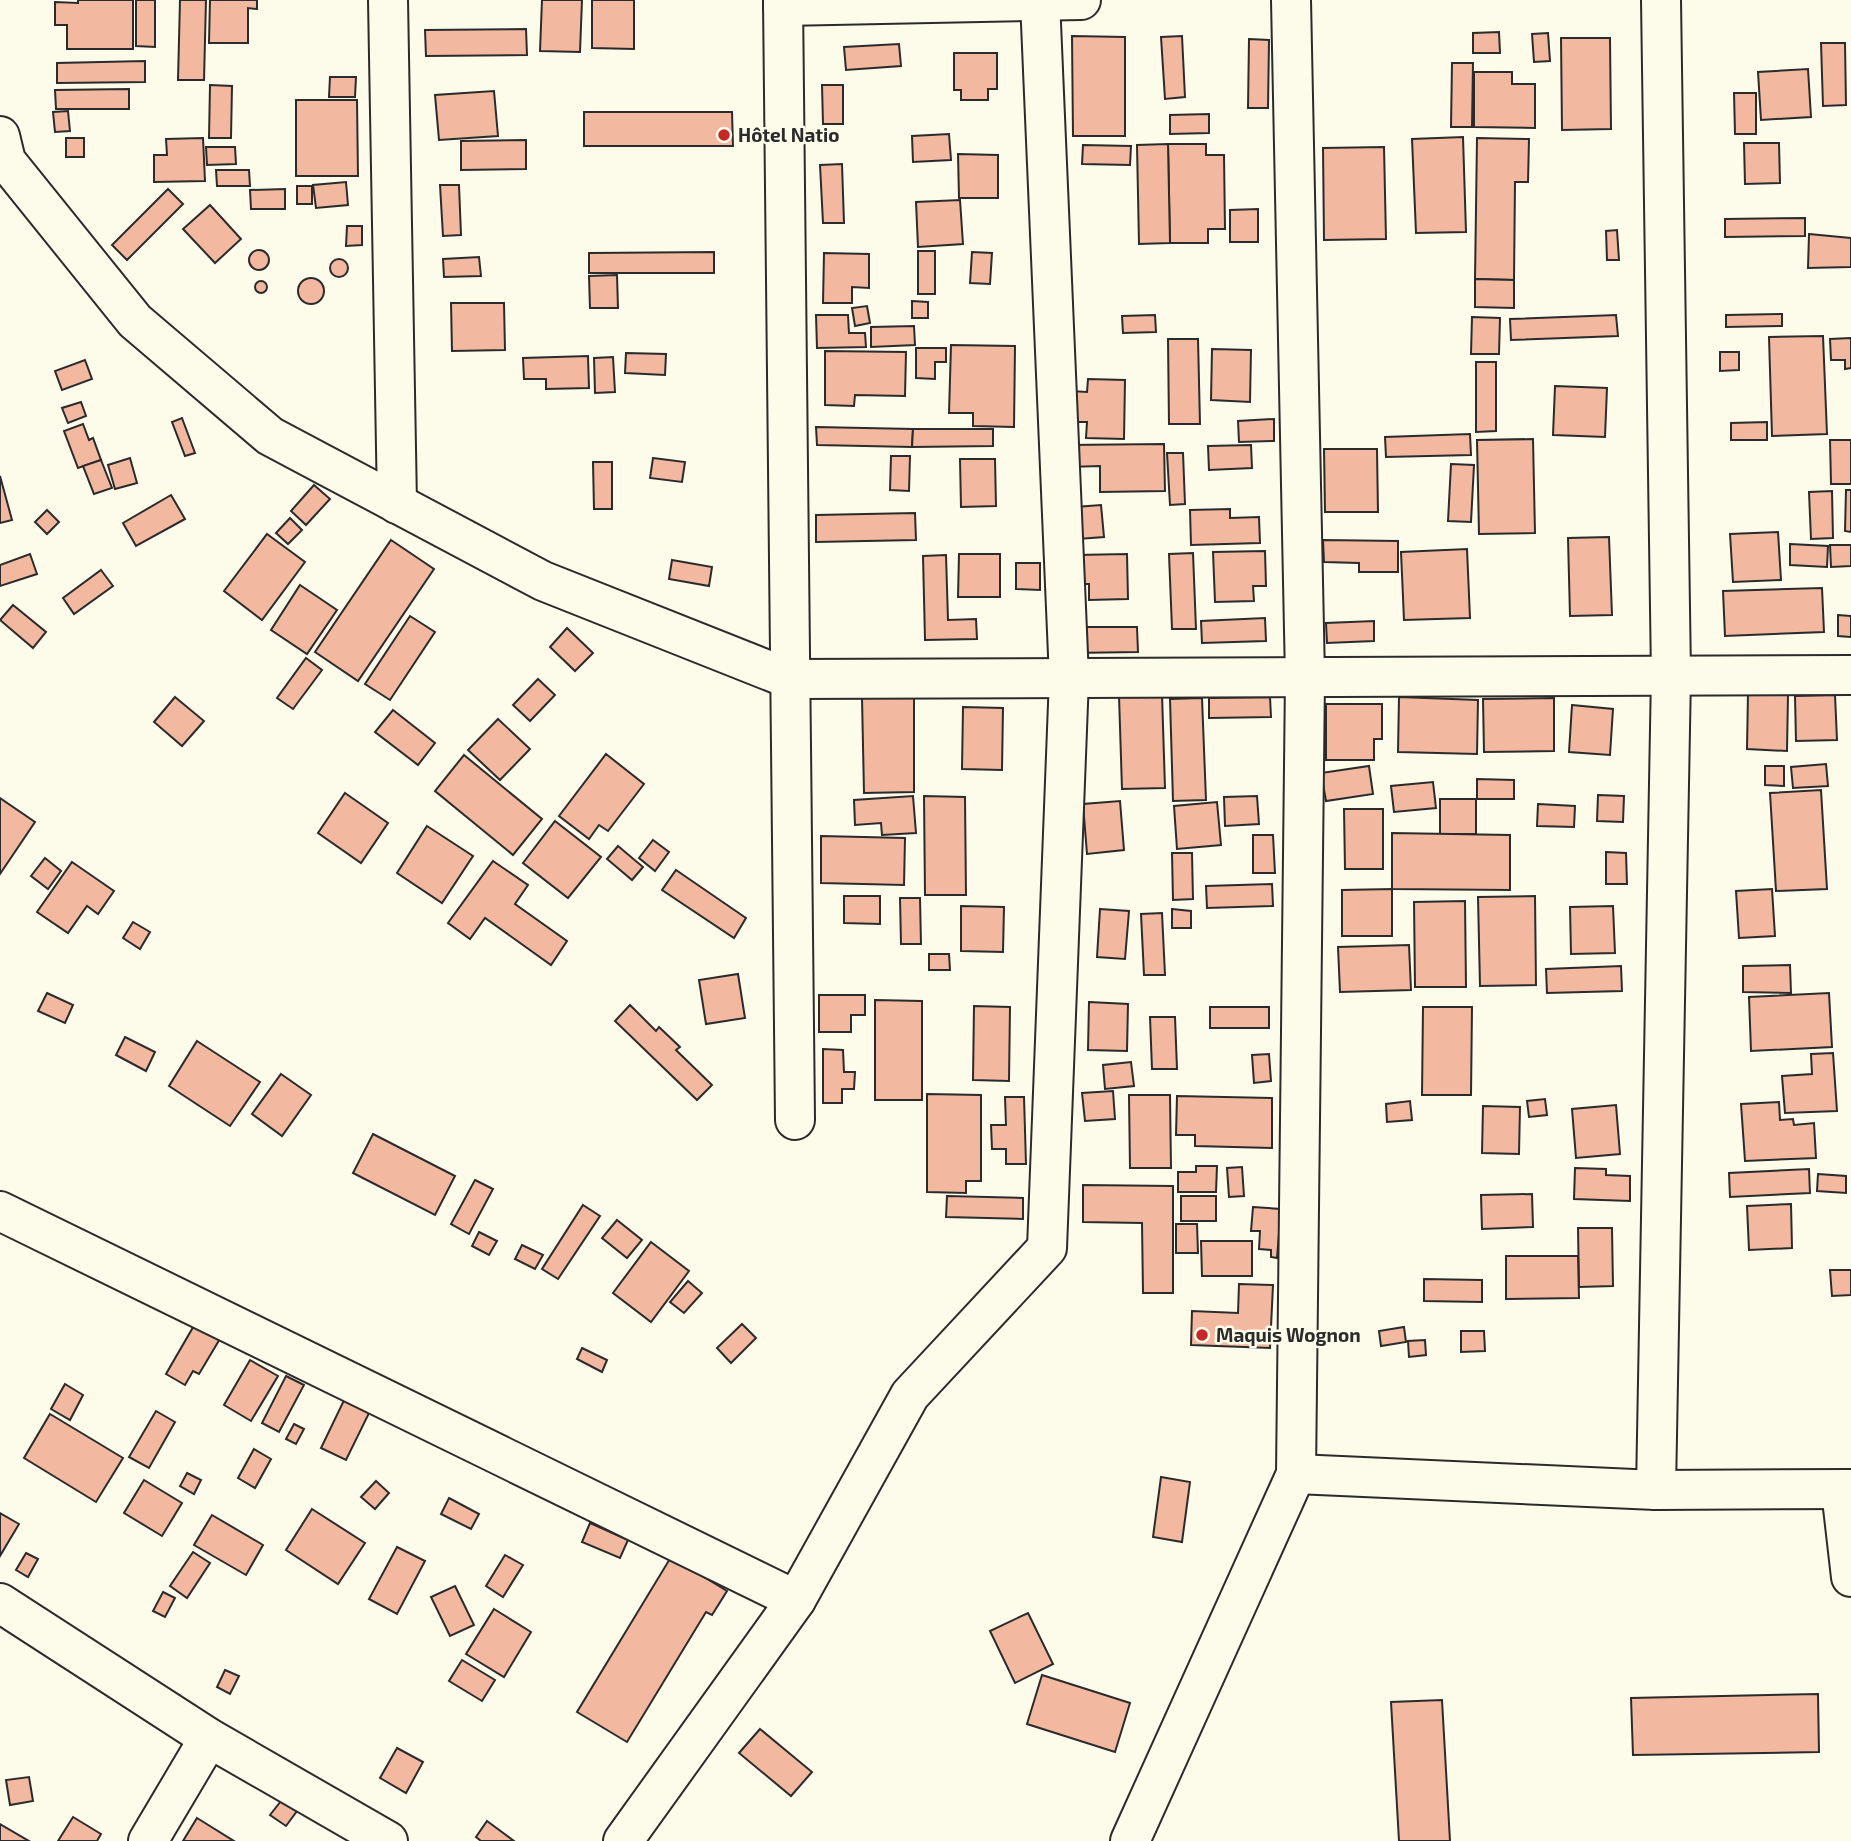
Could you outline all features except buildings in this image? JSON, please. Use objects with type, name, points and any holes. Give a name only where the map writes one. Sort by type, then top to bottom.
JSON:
[{"type":"street","points":[[388,0],[397,504]]},
{"type":"street","points":[[795,1120],[783,3],[1081,0]]},
{"type":"street","points":[[1130,1841],[1296,1474],[1305,678],[1291,0]]},
{"type":"street","points":[[1656,1490],[1671,675],[1661,0]]},
{"type":"street","points":[[637,1836],[796,1600],[910,1395],[1047,1248],[1069,678],[1040,1]]},
{"type":"street","points":[[2,156],[135,321],[270,436],[543,581],[790,679],[1851,675]]},
{"type":"street","points":[[0,1211],[796,1600]]},
{"type":"street","points":[[1296,1474],[1656,1490],[1846,1490],[1851,1577]]},
{"type":"street","points":[[0,1603],[209,1738],[388,1841]]},
{"type":"street","points":[[148,1841],[209,1738]]},
{"type":"place","name":"Hôtel Natio","points":[[724,135]]},
{"type":"place","name":"Maquis Wognon","points":[[1202,1335]]}]
